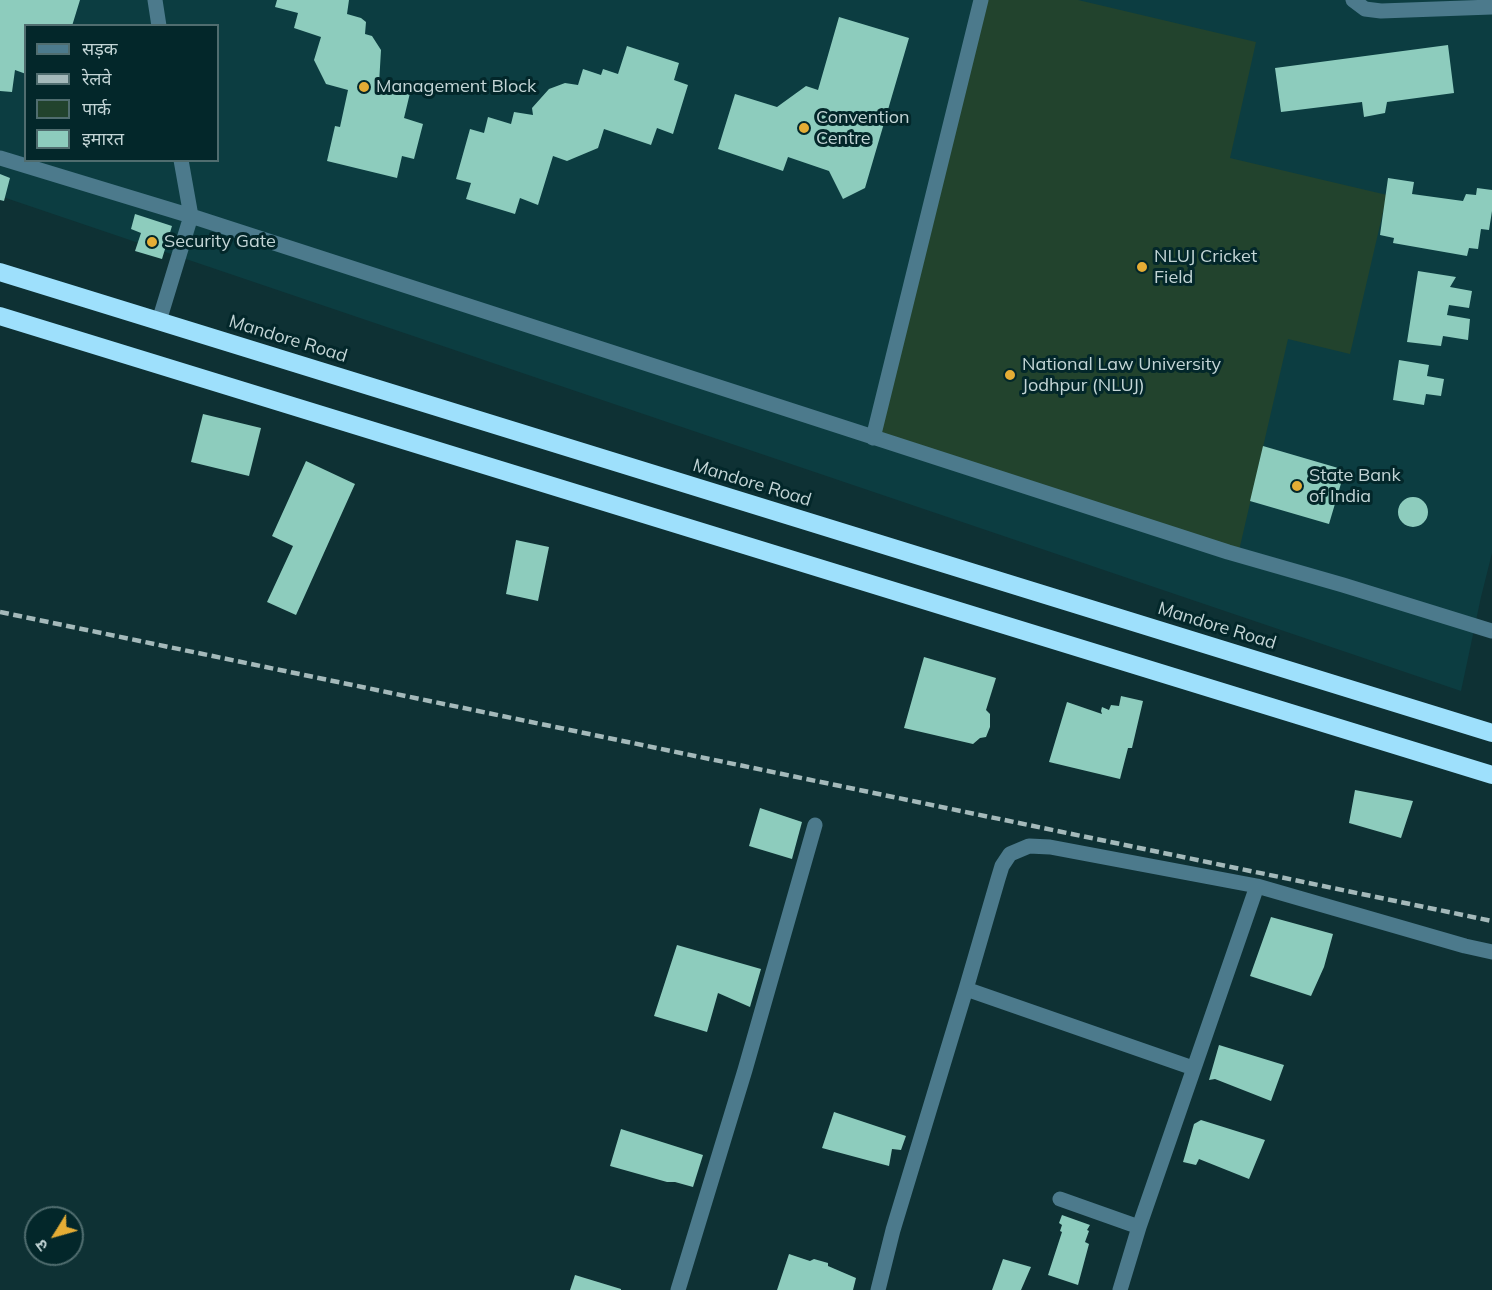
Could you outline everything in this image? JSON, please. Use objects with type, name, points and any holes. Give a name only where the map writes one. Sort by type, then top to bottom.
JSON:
[{"type":"highway","name":"Mandore Road","points":[[0,272],[1492,733]]},
{"type":"highway","points":[[0,316],[1492,772]]},
{"type":"street","points":[[155,0],[159,24]]},
{"type":"street","points":[[873,438],[981,0]]},
{"type":"street","points":[[1353,0],[1365,9],[1381,11],[1492,7]]},
{"type":"street","points":[[0,158],[191,216],[1228,552],[1492,631]]},
{"type":"street","points":[[159,321],[191,216],[182,162]]},
{"type":"street","points":[[683,1289],[815,825]]},
{"type":"street","points":[[878,1290],[893,1230],[1002,866],[1010,854],[1029,846],[1050,848],[1257,886],[1492,952]]},
{"type":"street","points":[[1120,1290],[1139,1227],[1257,886]]},
{"type":"street","points":[[966,989],[1193,1068]]},
{"type":"street","points":[[1060,1198],[1139,1227]]},
{"type":"shaded area","name":"National Law University Jodhpur (NLUJ)","points":[[0,0],[1492,0],[1492,553],[1461,691],[0,196]]},
{"type":"green space","name":"NLUJ Cricket Field","points":[[977,0],[1078,0],[1256,42],[1230,158],[1387,195],[1350,354],[1288,339],[1238,555],[873,438]]},
{"type":"building","points":[[0,0],[80,0],[73,24],[24,24],[24,73],[15,70],[12,92],[0,91]]},
{"type":"building","name":"Management Block","points":[[277,0],[349,0],[347,14],[366,22],[365,34],[372,36],[381,50],[379,84],[410,93],[404,118],[423,124],[414,159],[402,156],[397,178],[327,161],[335,126],[340,127],[348,90],[326,84],[314,60],[321,37],[294,28],[298,13],[275,7]]},
{"type":"building","name":"Convention Centre","points":[[839,17],[909,38],[865,188],[843,199],[829,171],[788,157],[783,171],[718,149],[735,94],[777,107],[806,86],[818,90]]},
{"type":"building","points":[[1448,45],[1454,93],[1387,102],[1385,113],[1364,117],[1362,102],[1281,112],[1275,68]]},
{"type":"building","points":[[627,46],[679,63],[674,80],[688,85],[673,134],[657,128],[651,145],[604,129],[598,148],[567,161],[553,156],[538,205],[520,198],[515,214],[466,199],[471,183],[456,179],[470,129],[484,133],[488,117],[511,124],[514,112],[533,115],[532,108],[549,89],[565,83],[578,85],[583,69],[601,75],[603,69],[618,74]]},
{"type":"building","points":[[0,174],[10,178],[4,201],[0,200]]},
{"type":"building","points":[[1388,178],[1414,182],[1412,194],[1463,201],[1466,194],[1476,195],[1477,188],[1492,190],[1489,230],[1481,229],[1478,249],[1469,248],[1467,256],[1393,243],[1394,238],[1380,235]]},
{"type":"building","name":"Security Gate","points":[[135,214],[172,226],[162,259],[135,251],[141,233],[131,229]]},
{"type":"building","points":[[1418,271],[1456,277],[1450,287],[1472,291],[1469,308],[1449,305],[1447,315],[1470,319],[1468,340],[1443,336],[1441,346],[1407,342]]},
{"type":"building","points":[[1399,360],[1429,365],[1427,376],[1444,379],[1441,396],[1426,394],[1424,405],[1393,400]]},
{"type":"building","points":[[203,414],[261,428],[249,476],[191,462]]},
{"type":"building","name":"State Bank of India","points":[[1263,446],[1345,470],[1329,524],[1250,501]]},
{"type":"building","points":[[306,461],[355,484],[296,615],[267,602],[293,546],[272,536]]},
{"type":"building","points":[[1413,497],[1419,498],[1427,506],[1427,518],[1419,526],[1413,527],[1407,526],[1399,518],[1398,512],[1399,506],[1407,498]]},
{"type":"building","points":[[516,540],[549,547],[538,601],[506,594]]},
{"type":"building","points":[[924,657],[996,678],[986,710],[990,714],[990,727],[986,737],[980,738],[973,744],[904,728]]},
{"type":"building","points":[[1121,696],[1143,701],[1132,748],[1128,748],[1120,779],[1049,762],[1067,702],[1102,714],[1102,707],[1109,710],[1111,705],[1119,706]]},
{"type":"building","points":[[1355,790],[1413,801],[1401,838],[1349,823]]},
{"type":"building","points":[[760,808],[802,822],[792,859],[749,846]]},
{"type":"building","points":[[1271,917],[1333,934],[1324,967],[1311,996],[1250,976]]},
{"type":"building","points":[[677,945],[761,969],[750,1007],[718,993],[707,1032],[654,1016]]},
{"type":"building","points":[[1219,1045],[1284,1065],[1271,1101],[1215,1079],[1209,1080]]},
{"type":"building","points":[[834,1112],[906,1136],[901,1150],[892,1149],[889,1166],[822,1148]]},
{"type":"building","points":[[1201,1120],[1265,1140],[1249,1179],[1199,1159],[1196,1165],[1183,1162],[1194,1124]]},
{"type":"building","points":[[621,1129],[703,1155],[693,1187],[610,1166]]},
{"type":"building","points":[[1062,1215],[1090,1225],[1085,1242],[1089,1244],[1078,1285],[1048,1275],[1062,1232],[1060,1231],[1062,1225],[1059,1223]]},
{"type":"building","points":[[789,1254],[810,1261],[814,1259],[828,1263],[828,1266],[856,1278],[853,1290],[777,1290]]},
{"type":"building","points":[[1003,1259],[1031,1267],[1021,1290],[992,1290]]},
{"type":"building","points":[[575,1275],[621,1289],[621,1290],[570,1290]]},
{"type":"railway","points":[[0,612],[1492,921]]},
{"type":"place","name":"Management Block","points":[[364,87]]},
{"type":"place","name":"Convention Centre","points":[[804,128]]},
{"type":"place","name":"Security Gate","points":[[152,242]]},
{"type":"place","name":"NLUJ Cricket Field","points":[[1142,267]]},
{"type":"place","name":"National Law University Jodhpur (NLUJ)","points":[[1010,375]]},
{"type":"place","name":"State Bank of India","points":[[1297,486]]}]
